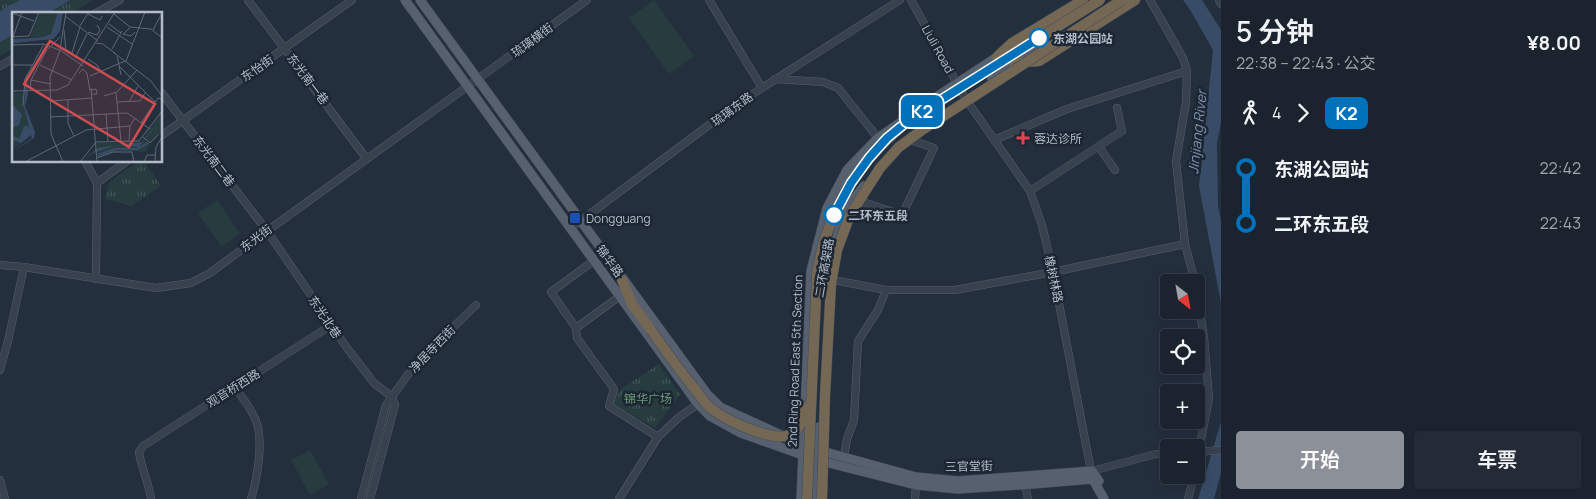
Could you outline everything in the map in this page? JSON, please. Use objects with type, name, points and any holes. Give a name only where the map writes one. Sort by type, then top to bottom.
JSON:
[{"type":"highway","points":[[997,57],[1012,42],[1083,0]]},
{"type":"highway","name":"二环高架路","points":[[807,499],[817,273],[824,243],[834,215],[851,183],[869,158],[887,138],[909,120],[1100,0]]},
{"type":"highway","name":"二环高架路","points":[[822,499],[831,284],[838,250],[850,215],[880,168],[899,147],[1121,0]]},
{"type":"highway","points":[[1014,63],[1039,60],[1135,0]]},
{"type":"highway","points":[[622,280],[632,304],[681,372],[712,409],[754,431],[780,437],[790,435],[803,420],[806,406],[809,340],[814,317]]},
{"type":"main road","name":"锦华路","points":[[405,0],[698,404],[710,416],[741,433],[818,460]]},
{"type":"main road","name":"锦华路","points":[[420,0],[706,394],[720,407],[766,429],[818,450]]},
{"type":"main road","name":"2nd Ring Road East 5th Section","points":[[801,499],[811,271],[827,208],[847,170],[878,138],[957,83],[997,57],[1010,53],[1090,0]]},
{"type":"main road","points":[[816,499],[828,279],[843,213],[883,158],[906,138],[1014,63],[1121,0]]},
{"type":"main road","name":"三官堂街","points":[[818,450],[916,478],[958,481],[1092,475]]},
{"type":"main road","name":"三官堂街","points":[[818,460],[916,485],[958,489],[1025,485],[1092,475]]},
{"type":"main road","points":[[1092,475],[1104,499]]},
{"type":"main road","points":[[1092,475],[1099,480],[1109,499]]},
{"type":"street","points":[[100,12],[120,0]]},
{"type":"street","name":"东光南一巷","points":[[248,0],[366,158]]},
{"type":"street","name":"东怡街","points":[[162,135],[352,0]]},
{"type":"street","name":"琉璃横街","points":[[477,79],[587,0]]},
{"type":"street","points":[[709,0],[762,88]]},
{"type":"street","name":"琉璃东路","points":[[571,228],[738,104],[900,0]]},
{"type":"street","name":"Liuli Road","points":[[911,0],[966,98]]},
{"type":"street","points":[[1150,0],[1183,58],[1187,71],[1186,102],[1176,161],[1185,244],[1193,274]]},
{"type":"street","points":[[1219,0],[1221,4]]},
{"type":"street","points":[[0,66],[12,59]]},
{"type":"street","points":[[994,140],[1068,109],[1187,71]]},
{"type":"street","name":"东光街","points":[[0,265],[24,267],[96,280],[156,288],[191,283],[210,273],[477,79]]},
{"type":"street","points":[[775,79],[823,82],[838,88],[878,138]]},
{"type":"street","name":"东光南二巷","points":[[162,93],[267,230]]},
{"type":"street","name":"橡树林路","points":[[966,98],[1030,191],[1042,225],[1053,272],[1092,475]]},
{"type":"street","points":[[1030,191],[1122,131],[1117,108]]},
{"type":"street","points":[[854,199],[902,215],[934,148],[906,138]]},
{"type":"street","points":[[1098,147],[1115,170]]},
{"type":"street","points":[[86,162],[96,183],[96,280]]},
{"type":"street","points":[[96,183],[125,162]]},
{"type":"street","name":"东光北巷","points":[[267,230],[330,326],[374,383],[392,397]]},
{"type":"street","points":[[828,279],[886,290],[955,290],[1053,272],[1185,244]]},
{"type":"street","points":[[592,262],[551,292],[576,328],[577,338],[614,389],[609,406],[658,437]]},
{"type":"street","points":[[0,370],[24,267]]},
{"type":"street","points":[[844,457],[847,439],[854,420],[858,341],[878,310],[886,290]]},
{"type":"street","points":[[576,328],[620,296]]},
{"type":"street","name":"净居寺西街","points":[[361,499],[386,405],[416,366],[476,305]]},
{"type":"street","points":[[1201,319],[1209,398],[1201,439]]},
{"type":"street","name":"观音桥西路","points":[[151,499],[150,489],[141,464],[139,452],[143,446],[330,326]]},
{"type":"street","points":[[235,387],[249,407],[257,423],[258,460],[251,499]]},
{"type":"street","points":[[370,499],[395,405],[392,397]]},
{"type":"street","points":[[622,498],[658,437],[678,418],[698,404]]},
{"type":"street","points":[[1205,451],[1221,450]]},
{"type":"street","points":[[1092,475],[1160,454]]},
{"type":"street","points":[[0,480],[5,499]]},
{"type":"street","points":[[1188,499],[1192,484]]},
{"type":"street","points":[[915,499],[916,485]]},
{"type":"street","points":[[1025,485],[1028,499]]},
{"type":"green space","points":[[0,0],[93,0],[73,12],[12,12],[12,49],[0,56]]},
{"type":"green space","points":[[654,0],[694,56],[669,74],[629,18]]},
{"type":"green space","points":[[138,162],[145,162],[161,186],[132,206],[105,199],[109,182]]},
{"type":"green space","points":[[217,200],[240,233],[222,247],[198,213]]},
{"type":"green space","name":"锦华广场","points":[[659,364],[680,394],[655,428],[612,403],[621,389]]},
{"type":"green space","points":[[310,450],[329,484],[310,495],[291,460]]},
{"type":"water","points":[[20,0],[70,0],[50,12],[12,12],[12,35],[0,42],[0,11]]},
{"type":"water","points":[[1183,0],[1202,0],[1221,30],[1221,122],[1217,143],[1218,205],[1221,221],[1221,303],[1199,186],[1213,50]]},
{"type":"water","points":[[1221,422],[1221,472],[1214,499],[1198,499],[1202,484],[1205,484],[1205,476]]},
{"type":"bus line","name":"K2","points":[[834,215],[851,183],[869,158],[887,138],[909,120],[1039,38]]},
{"type":"place","name":"东湖公园站","points":[[1039,38]]},
{"type":"place","name":"蓉达诊所","points":[[1023,138]]},
{"type":"place","name":"二环东五段","points":[[834,215]]},
{"type":"place","name":"Dongguang","points":[[575,218]]},
{"type":"water label","name":"Jinjiang River","points":[[1197,132]]}]
